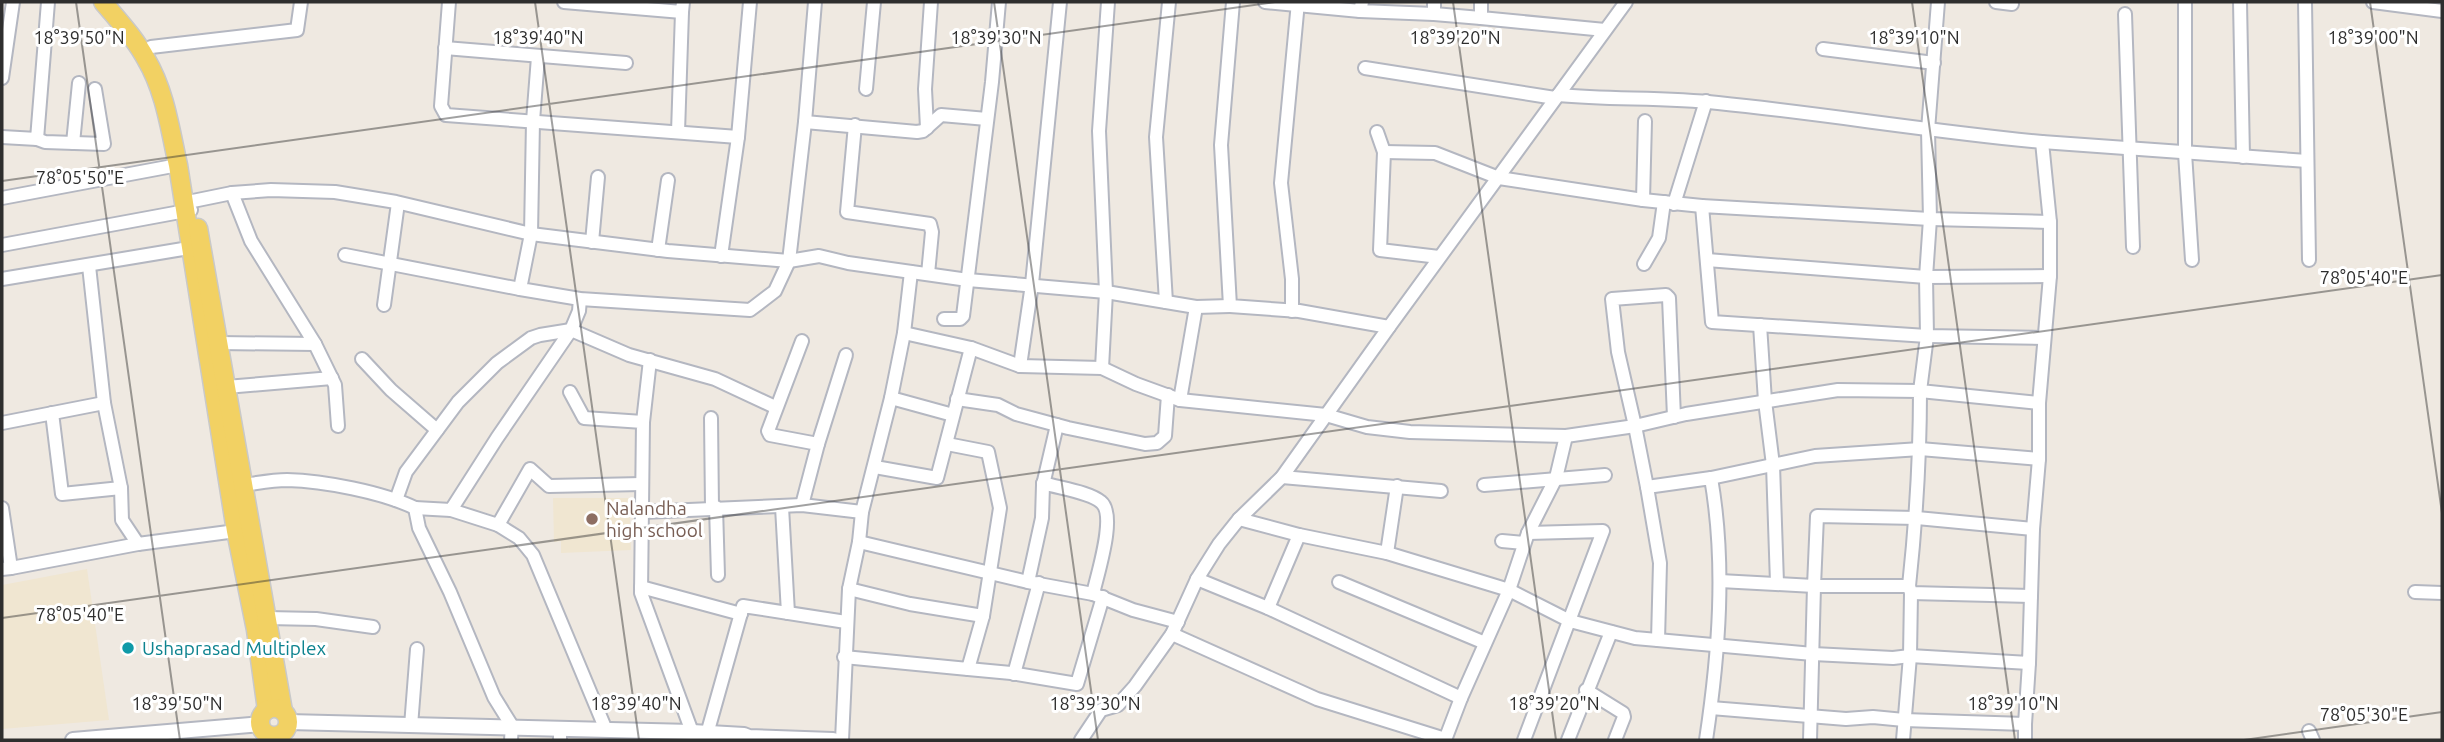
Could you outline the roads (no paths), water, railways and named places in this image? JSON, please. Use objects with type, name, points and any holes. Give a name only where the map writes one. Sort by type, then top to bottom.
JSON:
[{"type":"main road","points":[[103,2],[134,41],[157,80],[189,206],[219,343],[267,618],[277,727]]},
{"type":"main road","points":[[117,2],[151,47],[165,72],[175,100],[189,206],[190,248],[236,531],[277,727]]},
{"type":"street","points":[[2,78],[13,2]]},
{"type":"street","points":[[37,139],[48,2]]},
{"type":"street","points":[[151,47],[297,30],[300,2]]},
{"type":"street","points":[[449,2],[441,106],[443,113],[738,137]]},
{"type":"street","points":[[570,2],[683,7],[678,132]]},
{"type":"street","points":[[721,256],[738,137],[750,2]]},
{"type":"street","points":[[345,255],[580,299],[750,310],[775,291],[789,261],[815,2]]},
{"type":"street","points":[[866,89],[874,2]]},
{"type":"street","points":[[927,128],[925,89],[931,2]]},
{"type":"street","points":[[944,319],[960,319],[963,316],[999,2]]},
{"type":"street","points":[[1020,366],[1032,284],[1060,2]]},
{"type":"street","points":[[1102,368],[1107,292],[1098,131],[1108,2]]},
{"type":"street","points":[[1166,302],[1156,137],[1169,2]]},
{"type":"street","points":[[1230,306],[1221,145],[1233,2]]},
{"type":"street","points":[[1265,2],[1434,8],[1481,18],[1605,30]]},
{"type":"street","points":[[1481,18],[1482,2]]},
{"type":"street","points":[[1081,740],[1101,709],[1118,705],[1135,685],[1175,628],[1197,579],[1239,519],[1282,477],[1626,2]]},
{"type":"street","points":[[1903,740],[1910,656],[1910,590],[1917,518],[1920,391],[1927,336],[1926,277],[1930,219],[1928,130],[1938,2]]},
{"type":"street","points":[[1996,2],[2012,4]]},
{"type":"street","points":[[2185,2],[2185,153],[2192,260]]},
{"type":"street","points":[[2240,2],[2243,157]]},
{"type":"street","points":[[2305,2],[2309,260]]},
{"type":"street","points":[[2373,2],[2442,10]]},
{"type":"street","points":[[1292,311],[1292,279],[1281,183],[1298,4]]},
{"type":"street","points":[[2125,14],[2133,247]]},
{"type":"street","points":[[446,48],[626,63]]},
{"type":"street","points":[[1823,49],[1934,63]]},
{"type":"street","points":[[520,289],[531,234],[533,121],[538,57]]},
{"type":"street","points":[[1365,68],[1556,96],[1706,102],[2042,142],[2307,162]]},
{"type":"street","points":[[73,143],[79,83]]},
{"type":"street","points":[[2,137],[104,144],[95,89]]},
{"type":"street","points":[[1644,264],[1659,238],[1706,102]]},
{"type":"street","points":[[805,122],[917,132],[927,128],[941,115],[987,119]]},
{"type":"street","points":[[1643,200],[1645,121]]},
{"type":"street","points":[[855,125],[847,212],[930,224],[932,232],[928,274]]},
{"type":"street","points":[[1377,132],[1384,152],[1380,250],[1440,257]]},
{"type":"street","points":[[2025,740],[2033,529],[2039,459],[2039,403],[2050,276],[2050,222],[2042,142]]},
{"type":"street","points":[[1384,152],[1435,153],[1499,178],[1669,203],[1930,219],[2050,222]]},
{"type":"street","points":[[2,198],[178,165]]},
{"type":"street","points":[[592,242],[598,177]]},
{"type":"street","points":[[658,250],[668,180]]},
{"type":"street","points":[[2,245],[189,206],[232,193],[271,190],[335,192],[398,203],[531,234],[592,242],[789,261],[819,256],[848,263],[968,280],[1107,292],[1196,307],[1230,306],[1292,311],[1389,327]]},
{"type":"street","points":[[232,193],[251,242],[315,344],[332,378],[336,390],[338,426]]},
{"type":"street","points":[[384,306],[398,203]]},
{"type":"street","points":[[1702,206],[1712,322],[1927,336],[2044,338]]},
{"type":"street","points":[[2,279],[190,248]]},
{"type":"street","points":[[1707,260],[1926,277],[2050,276]]},
{"type":"street","points":[[89,266],[104,403],[121,488],[122,520],[138,544]]},
{"type":"street","points":[[842,740],[849,589],[862,512],[875,467],[904,332],[911,272]]},
{"type":"street","points":[[1658,640],[1660,563],[1647,486],[1618,352],[1613,298],[1668,296],[1674,417]]},
{"type":"street","points":[[451,510],[571,330],[579,311],[580,299]]},
{"type":"street","points":[[957,399],[998,405],[1016,414],[1057,425],[1145,444],[1157,443],[1165,436],[1196,307]]},
{"type":"street","points":[[1760,325],[1773,465],[1777,583]]},
{"type":"street","points":[[396,500],[406,472],[458,402],[498,363],[535,336],[571,330],[629,355],[715,379],[775,407]]},
{"type":"street","points":[[904,332],[971,348],[1020,366],[1102,368],[1136,384],[1174,397],[1326,415],[1367,427],[1410,432],[1566,436],[1838,390],[1920,391],[2039,403]]},
{"type":"street","points":[[802,341],[768,431],[770,435],[818,444]]},
{"type":"street","points":[[219,343],[315,344]]},
{"type":"street","points":[[875,467],[937,478],[971,348]]},
{"type":"street","points":[[802,505],[846,355]]},
{"type":"street","points":[[362,359],[437,430]]},
{"type":"street","points":[[650,360],[643,422],[640,587],[692,732]]},
{"type":"street","points":[[226,387],[332,378]]},
{"type":"street","points":[[570,392],[584,418],[643,422]]},
{"type":"street","points":[[891,398],[953,415]]},
{"type":"street","points":[[2,423],[104,403]]},
{"type":"street","points":[[52,413],[62,494],[121,488]]},
{"type":"street","points":[[712,418],[718,575]]},
{"type":"street","points":[[1014,674],[1033,582],[1042,518],[1043,483],[1057,425]]},
{"type":"street","points":[[859,542],[1098,596],[1175,628],[1317,699],[1445,740],[1509,590],[1526,538],[1556,478],[1566,436]]},
{"type":"street","points":[[947,444],[989,454],[1000,508],[983,616],[968,670]]},
{"type":"street","points":[[1647,486],[1711,478],[1815,456],[1920,449],[2039,459]]},
{"type":"street","points":[[498,524],[530,469],[549,486],[642,484]]},
{"type":"street","points":[[1484,485],[1605,475]]},
{"type":"street","points":[[1282,477],[1441,491]]},
{"type":"street","points":[[1706,740],[1711,708],[1720,581],[1718,522],[1711,478]]},
{"type":"street","points":[[243,485],[285,480],[318,482],[396,500],[415,508],[451,510],[498,524],[519,538],[533,555],[606,730]]},
{"type":"street","points":[[844,657],[1014,674],[1077,684],[1098,596],[1108,526],[1106,509],[1101,502],[1090,496],[1043,483]]},
{"type":"street","points":[[1387,553],[1396,486]]},
{"type":"street","points":[[642,512],[802,505],[862,512]]},
{"type":"street","points":[[782,507],[785,612]]},
{"type":"street","points":[[2,508],[6,568],[138,544],[236,531]]},
{"type":"street","points":[[415,508],[419,528],[512,733]]},
{"type":"street","points":[[1810,740],[1817,516],[1917,518],[2033,529]]},
{"type":"street","points":[[1239,519],[1299,535],[1387,553],[1509,590],[1570,621],[1635,638],[1813,654],[2029,663]]},
{"type":"street","points":[[1502,541],[1603,531],[1524,740]]},
{"type":"street","points":[[1268,608],[1299,535]]},
{"type":"street","points":[[1197,579],[1268,608],[1461,698]]},
{"type":"street","points":[[1720,581],[2031,596]]},
{"type":"street","points":[[1339,582],[1485,643]]},
{"type":"street","points":[[640,587],[741,614]]},
{"type":"street","points":[[849,589],[910,604],[983,616]]},
{"type":"street","points":[[2415,593],[2442,593]]},
{"type":"street","points":[[707,734],[743,606],[846,622]]},
{"type":"street","points":[[267,618],[316,619],[373,627]]},
{"type":"street","points":[[1568,740],[1611,632]]},
{"type":"street","points":[[411,726],[417,649]]},
{"type":"street","points":[[1586,690],[1623,713],[1615,740]]},
{"type":"street","points":[[1711,708],[1846,719],[1873,717],[2025,724]]},
{"type":"street","points":[[73,740],[171,737],[277,727],[411,726],[560,735],[606,730],[744,735],[749,739],[833,740]]},
{"type":"place","name":"Nalandha high school","points":[[592,519]]},
{"type":"place","name":"Ushaprasad Multiplex","points":[[128,648]]}]
